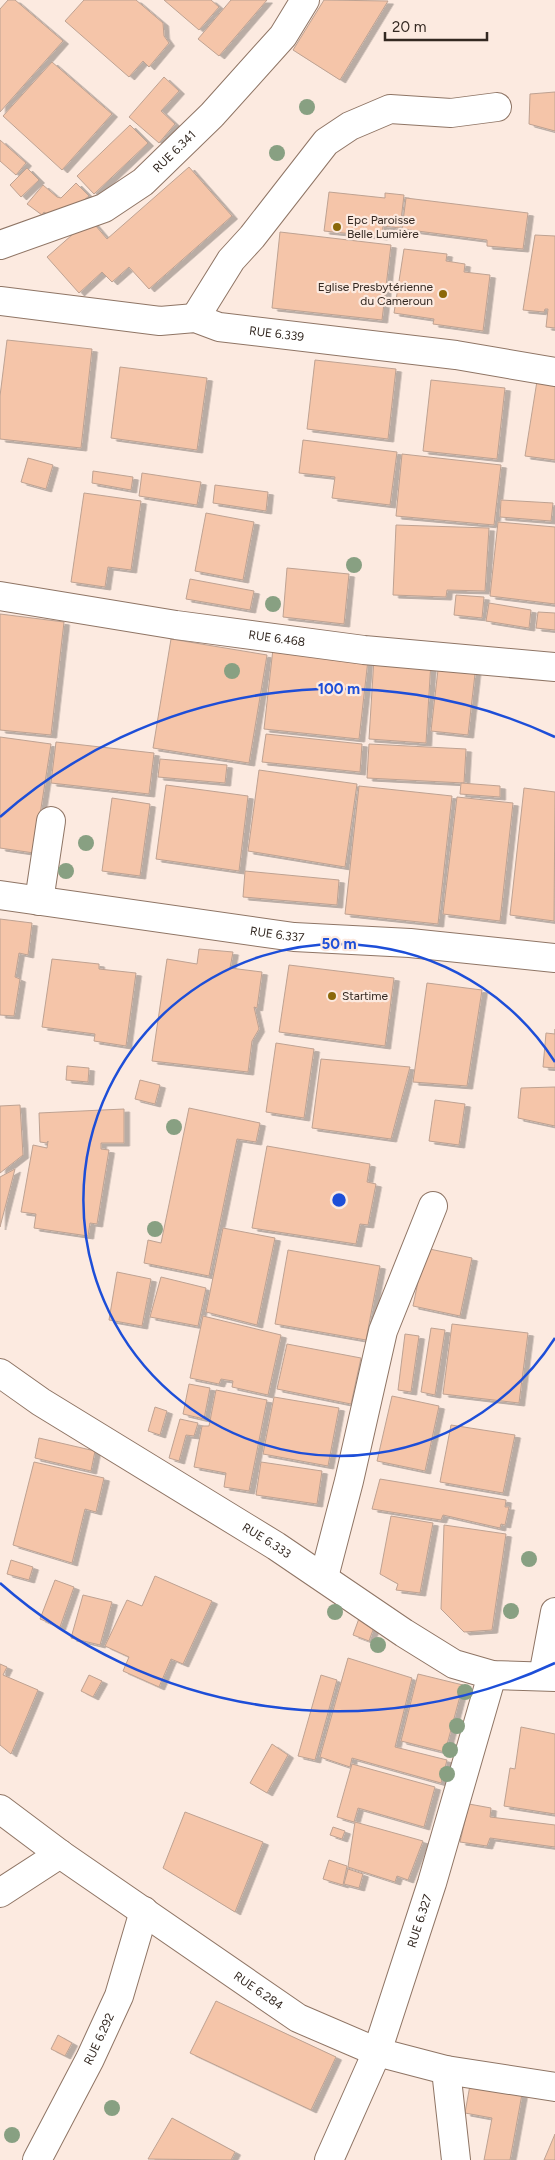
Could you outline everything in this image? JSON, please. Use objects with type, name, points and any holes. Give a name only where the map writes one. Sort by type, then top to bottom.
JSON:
[{"type":"street","name":"RUE 6.341","points":[[0,246],[104,208],[143,182],[212,115],[283,36],[305,0]]},
{"type":"street","points":[[195,318],[231,260],[252,237],[326,142],[350,126],[390,109],[451,113],[497,106]]},
{"type":"street","name":"RUE 6.339","points":[[0,301],[160,321],[195,318],[219,327],[456,355],[555,372]]},
{"type":"street","name":"RUE 6.468","points":[[0,596],[176,625],[364,650],[555,667]]},
{"type":"street","points":[[39,901],[51,821]]},
{"type":"street","name":"RUE 6.337","points":[[0,895],[294,938],[410,943],[555,958]]},
{"type":"street","points":[[324,1577],[349,1481],[383,1331],[433,1206]]},
{"type":"street","name":"RUE 6.333","points":[[0,1372],[41,1402],[324,1577],[404,1634],[454,1664],[492,1675],[549,1676],[555,1612]]},
{"type":"street","name":"RUE 6.327","points":[[329,2160],[377,2052],[432,1883],[492,1675]]},
{"type":"street","name":"RUE 6.284","points":[[0,1809],[60,1854],[298,2018],[377,2052],[446,2070],[555,2087]]},
{"type":"street","points":[[0,1893],[60,1854]]},
{"type":"street","name":"RUE 6.292","points":[[37,2160],[90,2059],[119,1996],[144,1911]]},
{"type":"street","points":[[446,2070],[456,2160]]},
{"type":"building","points":[[8,0],[15,0],[63,41],[0,112],[0,9]]},
{"type":"building","points":[[84,0],[136,0],[163,23],[164,36],[169,43],[149,67],[143,61],[129,77],[65,21]]},
{"type":"building","points":[[164,0],[211,0],[219,7],[199,30]]},
{"type":"building","points":[[231,0],[267,0],[219,56],[198,39]]},
{"type":"building","points":[[324,0],[388,1],[340,80],[293,50]]},
{"type":"building","points":[[52,62],[112,114],[62,170],[3,116]]},
{"type":"building","points":[[164,77],[179,91],[161,111],[175,124],[159,143],[129,117]]},
{"type":"building","points":[[555,92],[555,131],[529,124],[530,94]]},
{"type":"building","points":[[130,125],[148,143],[94,194],[77,176]]},
{"type":"building","points":[[0,140],[26,163],[16,175],[0,161]]},
{"type":"building","points":[[189,167],[232,216],[149,289],[129,267],[112,282],[102,272],[79,293],[47,257],[90,219],[107,239]]},
{"type":"building","points":[[27,168],[39,180],[21,197],[10,185]]},
{"type":"building","points":[[76,183],[89,196],[71,210],[51,217],[44,212],[42,215],[27,204],[43,185],[57,197],[61,198]]},
{"type":"building","points":[[329,192],[385,198],[385,193],[404,195],[400,228],[383,226],[382,237],[324,231]]},
{"type":"building","points":[[406,198],[528,213],[523,249],[487,246],[487,240],[402,229]]},
{"type":"building","points":[[280,232],[391,245],[382,320],[272,308]]},
{"type":"building","points":[[535,235],[555,236],[555,328],[546,327],[548,309],[545,309],[544,312],[523,310]]},
{"type":"building","name":"Eglise Presbytérienne du Cameroun","points":[[404,249],[447,254],[446,261],[465,264],[464,272],[490,275],[483,331],[433,324],[434,319],[394,313]]},
{"type":"building","points":[[7,340],[92,349],[81,448],[0,439],[0,396]]},
{"type":"building","points":[[315,360],[396,369],[388,439],[307,429]]},
{"type":"building","points":[[120,367],[207,378],[197,450],[111,438]]},
{"type":"building","points":[[431,380],[505,388],[497,459],[423,451]]},
{"type":"building","points":[[537,381],[555,384],[555,460],[525,456]]},
{"type":"building","points":[[303,440],[397,452],[390,505],[332,498],[335,477],[299,473]]},
{"type":"building","points":[[402,454],[501,465],[494,525],[396,516]]},
{"type":"building","points":[[28,458],[53,465],[46,489],[21,482]]},
{"type":"building","points":[[93,471],[133,477],[131,490],[92,483]]},
{"type":"building","points":[[142,473],[201,482],[197,505],[139,496]]},
{"type":"building","points":[[215,485],[268,492],[266,511],[213,503]]},
{"type":"building","points":[[84,493],[141,501],[131,570],[108,567],[105,587],[71,582]]},
{"type":"building","points":[[501,500],[553,503],[551,521],[500,517]]},
{"type":"building","points":[[206,513],[254,522],[243,580],[195,571]]},
{"type":"building","points":[[498,522],[555,527],[555,604],[490,596]]},
{"type":"building","points":[[396,525],[489,528],[485,591],[447,590],[446,597],[393,595]]},
{"type":"building","points":[[287,568],[349,574],[344,624],[283,617]]},
{"type":"building","points":[[190,579],[254,591],[250,610],[186,599]]},
{"type":"building","points":[[456,595],[484,597],[482,618],[454,615]]},
{"type":"building","points":[[489,603],[531,610],[529,628],[486,621]]},
{"type":"building","points":[[538,612],[555,613],[555,630],[536,628]]},
{"type":"building","points":[[0,614],[64,622],[51,735],[0,730]]},
{"type":"building","points":[[171,639],[267,655],[249,763],[153,748]]},
{"type":"building","points":[[274,640],[369,651],[359,739],[264,729]]},
{"type":"building","points":[[374,658],[431,661],[426,743],[369,739]]},
{"type":"building","points":[[439,661],[476,665],[468,735],[431,731]]},
{"type":"building","points":[[266,734],[362,744],[360,772],[262,762]]},
{"type":"building","points":[[0,737],[51,744],[34,853],[0,848]]},
{"type":"building","points":[[56,742],[154,753],[149,794],[51,783]]},
{"type":"building","points":[[369,744],[466,749],[464,783],[367,778]]},
{"type":"building","points":[[160,759],[227,765],[225,783],[158,777]]},
{"type":"building","points":[[259,770],[357,784],[345,867],[248,851]]},
{"type":"building","points":[[461,783],[500,786],[500,797],[460,794]]},
{"type":"building","points":[[166,785],[248,796],[239,871],[156,859]]},
{"type":"building","points":[[359,786],[452,796],[438,924],[345,914]]},
{"type":"building","points":[[524,788],[555,792],[554,921],[510,915]]},
{"type":"building","points":[[457,797],[513,803],[500,921],[443,914]]},
{"type":"building","points":[[112,798],[150,804],[140,876],[102,871]]},
{"type":"building","points":[[245,871],[339,880],[337,905],[243,897]]},
{"type":"building","points":[[0,919],[32,923],[28,955],[19,953],[15,977],[20,979],[14,1016],[0,1015]]},
{"type":"building","points":[[199,949],[233,952],[230,968],[262,972],[257,1008],[254,1007],[259,1029],[252,1041],[248,1072],[152,1061],[167,959],[197,964]]},
{"type":"building","points":[[52,959],[99,964],[99,969],[136,973],[126,1046],[94,1041],[95,1034],[42,1027]]},
{"type":"building","points":[[289,965],[394,978],[385,1046],[279,1032]]},
{"type":"building","points":[[427,983],[482,990],[467,1086],[413,1082]]},
{"type":"building","points":[[546,1033],[555,1034],[555,1068],[543,1067]]},
{"type":"building","points":[[276,1043],[314,1049],[304,1118],[266,1112]]},
{"type":"building","points":[[321,1059],[410,1067],[391,1139],[312,1128]]},
{"type":"building","points":[[67,1066],[89,1068],[88,1082],[66,1080]]},
{"type":"building","points":[[140,1080],[160,1085],[155,1104],[135,1099]]},
{"type":"building","points":[[555,1087],[555,1126],[518,1118],[521,1088]]},
{"type":"building","points":[[435,1100],[465,1104],[459,1145],[429,1141]]},
{"type":"building","points":[[20,1105],[23,1155],[0,1173],[0,1106]]},
{"type":"building","points":[[189,1108],[260,1123],[256,1142],[237,1139],[209,1276],[144,1263],[148,1240],[161,1243]]},
{"type":"building","points":[[124,1109],[124,1143],[101,1143],[101,1149],[109,1150],[97,1224],[90,1223],[88,1236],[34,1228],[36,1214],[21,1212],[33,1145],[47,1148],[48,1141],[47,1143],[40,1142],[39,1113]]},
{"type":"building","points":[[267,1146],[370,1164],[367,1182],[376,1184],[368,1225],[360,1224],[356,1244],[252,1228]]},
{"type":"building","points":[[15,1169],[0,1227],[0,1177]]},
{"type":"building","points":[[223,1228],[275,1238],[257,1325],[206,1312]]},
{"type":"building","points":[[425,1248],[472,1258],[460,1316],[413,1306]]},
{"type":"building","points":[[288,1250],[380,1266],[366,1340],[275,1324]]},
{"type":"building","points":[[117,1272],[151,1279],[142,1326],[109,1320]]},
{"type":"building","points":[[161,1277],[206,1288],[198,1326],[150,1317]]},
{"type":"building","points":[[203,1316],[281,1335],[268,1395],[232,1387],[233,1381],[221,1379],[219,1384],[190,1378]]},
{"type":"building","points":[[452,1324],[528,1333],[519,1403],[443,1394]]},
{"type":"building","points":[[431,1328],[445,1330],[435,1395],[421,1392]]},
{"type":"building","points":[[405,1334],[419,1336],[411,1392],[398,1390]]},
{"type":"building","points":[[287,1344],[361,1358],[351,1404],[277,1389]]},
{"type":"building","points":[[189,1384],[210,1388],[204,1419],[183,1414]]},
{"type":"building","points":[[216,1390],[267,1400],[249,1491],[224,1487],[226,1473],[194,1467],[202,1426],[209,1426]]},
{"type":"building","points":[[392,1396],[439,1406],[425,1471],[377,1461]]},
{"type":"building","points":[[274,1397],[339,1408],[328,1466],[263,1454]]},
{"type":"building","points":[[155,1407],[167,1411],[160,1435],[148,1431]]},
{"type":"building","points":[[180,1419],[198,1423],[194,1436],[186,1435],[179,1461],[169,1458]]},
{"type":"building","points":[[451,1425],[515,1435],[503,1493],[440,1482]]},
{"type":"building","points":[[39,1438],[95,1451],[91,1471],[35,1458]]},
{"type":"building","points":[[34,1462],[104,1478],[96,1512],[85,1509],[72,1563],[13,1545]]},
{"type":"building","points":[[261,1462],[322,1471],[317,1504],[256,1495]]},
{"type":"building","points":[[380,1479],[506,1500],[505,1507],[509,1507],[505,1525],[501,1524],[500,1528],[443,1515],[441,1520],[372,1509]]},
{"type":"building","points":[[391,1516],[433,1523],[420,1593],[396,1590],[398,1584],[380,1574]]},
{"type":"building","points":[[444,1525],[506,1534],[492,1630],[464,1632],[441,1609]]},
{"type":"building","points":[[11,1560],[33,1567],[29,1580],[7,1574]]},
{"type":"building","points":[[155,1576],[212,1601],[183,1664],[171,1659],[159,1687],[123,1671],[129,1657],[105,1646],[127,1600],[142,1606]]},
{"type":"building","points":[[55,1580],[74,1587],[60,1627],[40,1619]]},
{"type":"building","points":[[83,1595],[112,1602],[100,1645],[71,1638]]},
{"type":"building","points":[[362,1610],[378,1616],[369,1641],[353,1635]]},
{"type":"building","points":[[348,1658],[412,1678],[395,1747],[447,1760],[441,1783],[352,1758],[350,1767],[320,1757]]},
{"type":"building","points":[[0,1664],[7,1667],[3,1675],[38,1690],[11,1754],[0,1745]]},
{"type":"building","points":[[418,1674],[463,1685],[445,1752],[401,1741]]},
{"type":"building","points":[[89,1675],[102,1681],[93,1697],[81,1691]]},
{"type":"building","points":[[321,1675],[337,1680],[315,1760],[298,1756]]},
{"type":"building","points":[[521,1727],[555,1734],[555,1814],[504,1806],[510,1768],[515,1769]]},
{"type":"building","points":[[272,1744],[288,1755],[267,1793],[250,1783]]},
{"type":"building","points":[[352,1764],[435,1787],[424,1827],[358,1808],[354,1822],[337,1817]]},
{"type":"building","points":[[469,1804],[491,1808],[490,1817],[555,1825],[555,1847],[490,1838],[487,1846],[460,1842]]},
{"type":"building","points":[[185,1812],[263,1842],[235,1912],[163,1868]]},
{"type":"building","points":[[355,1822],[423,1841],[408,1880],[397,1876],[395,1882],[348,1867]]},
{"type":"building","points":[[333,1827],[345,1831],[342,1839],[330,1835]]},
{"type":"building","points":[[329,1860],[347,1866],[343,1885],[323,1879]]},
{"type":"building","points":[[348,1869],[363,1874],[359,1888],[344,1884]]},
{"type":"building","points":[[216,2001],[336,2057],[311,2110],[190,2053]]},
{"type":"building","points":[[58,2035],[72,2043],[65,2056],[51,2049]]},
{"type":"building","points":[[470,2085],[522,2094],[510,2160],[484,2160],[492,2118],[465,2113]]},
{"type":"building","points":[[172,2118],[235,2152],[231,2160],[148,2159]]},
{"type":"building","points":[[555,2134],[555,2160],[544,2160]]},
{"type":"place","name":"Epc Paroisse Belle Lumière","points":[[337,227]]},
{"type":"place","name":"Eglise Presbytérienne du Cameroun","points":[[443,294]]},
{"type":"place","name":"Startime","points":[[332,996]]}]
